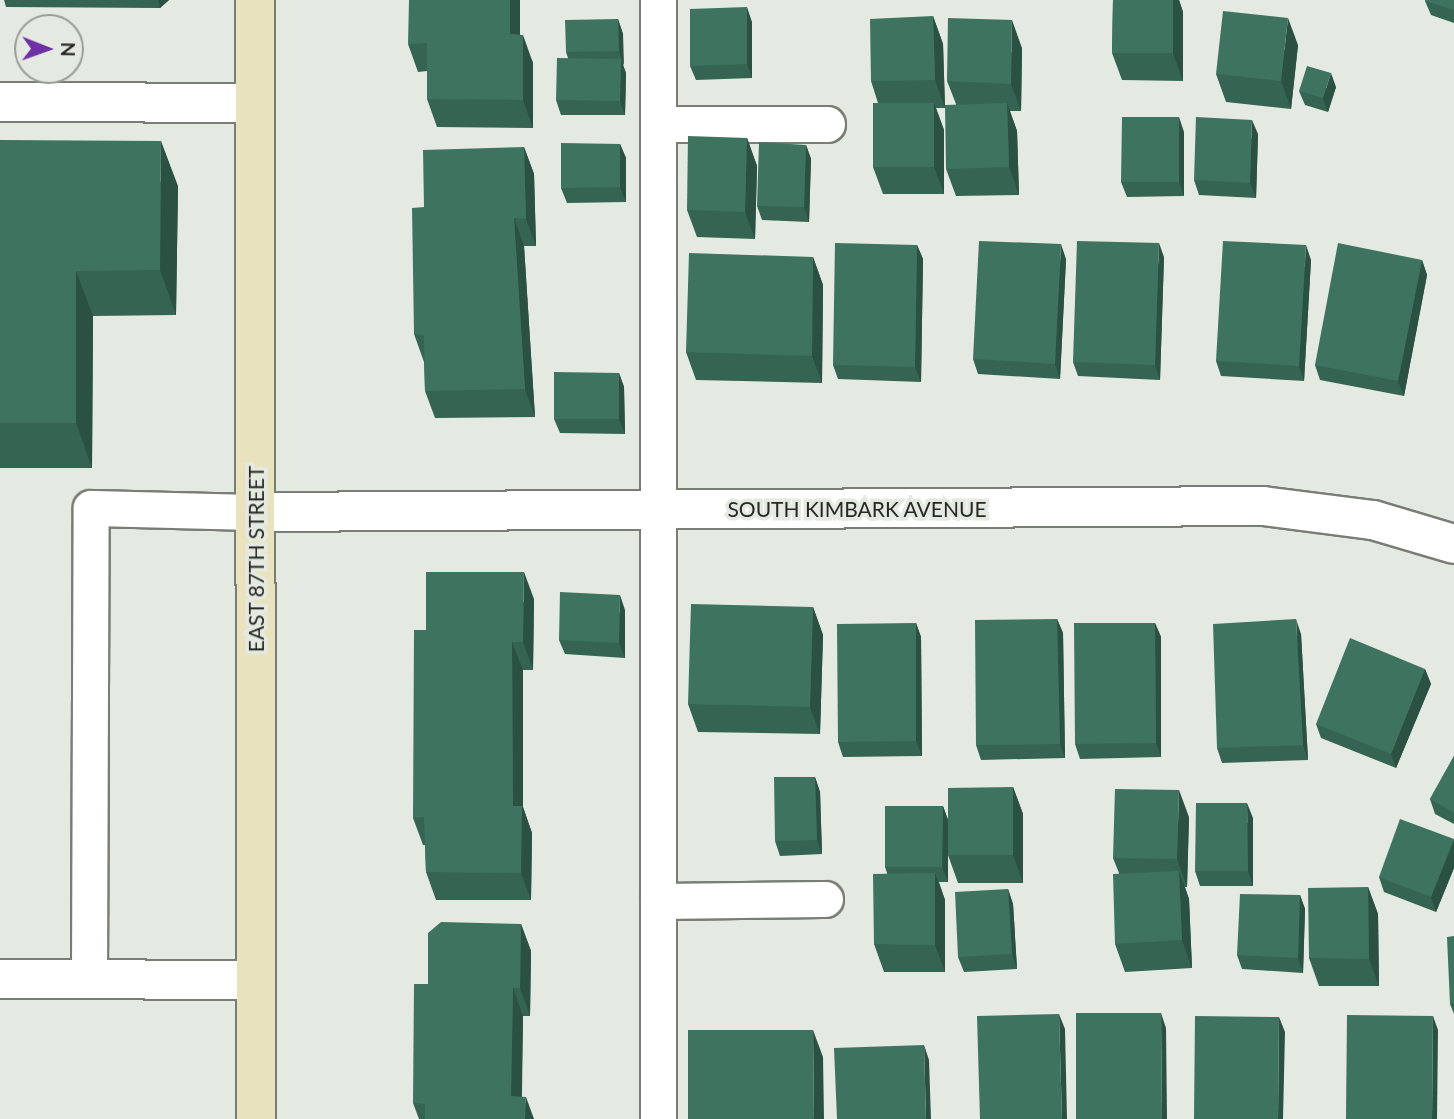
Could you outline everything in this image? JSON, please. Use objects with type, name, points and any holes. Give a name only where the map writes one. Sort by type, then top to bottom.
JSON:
[{"type":"main road","name":"EAST 87TH STREET","points":[[255,0],[256,1119]]},
{"type":"street","points":[[0,102],[255,103]]},
{"type":"street","name":"SOUTH KIMBARK AVENUE","points":[[256,512],[1263,506],[1373,520],[1454,544]]},
{"type":"street","points":[[0,979],[256,981]]},
{"type":"lane","points":[[658,0],[658,1119]]},
{"type":"lane","points":[[658,124],[827,124]]},
{"type":"lane","points":[[89,980],[91,508],[256,512]]},
{"type":"lane","points":[[658,901],[825,899]]},
{"type":"building","points":[[409,0],[510,0],[510,34],[523,35],[523,100],[427,99],[427,43],[408,44]]},
{"type":"building","points":[[1113,0],[1173,0],[1173,53],[1112,53]]},
{"type":"building","points":[[1454,0],[1454,10],[1425,1]]},
{"type":"building","points":[[747,7],[747,64],[690,66],[690,9]]},
{"type":"building","points":[[1223,11],[1288,18],[1281,81],[1216,74]]},
{"type":"building","points":[[933,16],[935,80],[871,81],[870,19]]},
{"type":"building","points":[[948,18],[1012,20],[1011,84],[947,81]]},
{"type":"building","points":[[618,19],[619,51],[566,52],[565,20]]},
{"type":"building","points":[[557,58],[621,59],[620,101],[556,100]]},
{"type":"building","points":[[1307,66],[1331,73],[1323,98],[1299,91]]},
{"type":"building","points":[[873,103],[934,103],[934,167],[873,167]]},
{"type":"building","points":[[1007,103],[1009,167],[946,169],[945,105]]},
{"type":"building","points":[[1122,117],[1179,117],[1179,182],[1121,182]]},
{"type":"building","points":[[1196,117],[1252,120],[1250,183],[1194,180]]},
{"type":"building","points":[[688,136],[747,138],[745,212],[687,210]]},
{"type":"building","points":[[0,140],[161,141],[160,270],[76,271],[76,423],[0,423]]},
{"type":"building","points":[[759,142],[806,145],[804,207],[757,206]]},
{"type":"building","points":[[561,143],[620,144],[620,187],[561,188]]},
{"type":"building","points":[[524,147],[526,219],[514,218],[525,389],[425,391],[424,335],[414,334],[412,208],[424,207],[423,150]]},
{"type":"building","points":[[979,241],[1061,244],[1055,364],[973,359]]},
{"type":"building","points":[[1077,241],[1159,243],[1155,365],[1073,362]]},
{"type":"building","points":[[1223,241],[1306,245],[1299,366],[1216,361]]},
{"type":"building","points":[[835,243],[917,245],[915,367],[833,365]]},
{"type":"building","points":[[1338,243],[1422,260],[1398,381],[1315,365]]},
{"type":"building","points":[[689,253],[813,257],[812,356],[686,352]]},
{"type":"building","points":[[554,372],[619,373],[619,419],[554,419]]},
{"type":"building","points":[[426,572],[524,572],[523,642],[512,642],[513,806],[522,806],[521,873],[426,872],[424,817],[413,818],[414,630],[426,630]]},
{"type":"building","points":[[560,592],[620,595],[619,643],[559,640]]},
{"type":"building","points":[[691,604],[813,607],[810,707],[688,704]]},
{"type":"building","points":[[1057,619],[1060,744],[976,745],[975,620]]},
{"type":"building","points":[[1296,619],[1303,745],[1217,748],[1213,624]]},
{"type":"building","points":[[916,623],[916,741],[838,742],[837,624]]},
{"type":"building","points":[[1074,623],[1155,623],[1156,743],[1075,744]]},
{"type":"building","points":[[1350,638],[1425,669],[1391,754],[1316,724]]},
{"type":"building","points":[[1454,756],[1454,813],[1430,799]]},
{"type":"building","points":[[774,777],[815,777],[817,840],[775,841]]},
{"type":"building","points":[[1013,787],[1013,855],[948,855],[948,788]]},
{"type":"building","points":[[1115,789],[1179,790],[1177,859],[1113,858]]},
{"type":"building","points":[[1196,803],[1247,803],[1248,871],[1195,871]]},
{"type":"building","points":[[885,806],[943,806],[942,867],[885,867]]},
{"type":"building","points":[[1400,819],[1454,839],[1431,897],[1379,877]]},
{"type":"building","points":[[1179,871],[1182,940],[1115,944],[1113,874]]},
{"type":"building","points":[[935,873],[935,945],[874,944],[873,874]]},
{"type":"building","points":[[1368,887],[1369,959],[1309,958],[1308,888]]},
{"type":"building","points":[[1008,889],[1012,954],[958,957],[955,892]]},
{"type":"building","points":[[1240,894],[1300,895],[1298,958],[1237,955]]},
{"type":"building","points":[[441,922],[521,924],[520,988],[513,988],[511,1096],[526,1097],[525,1119],[425,1119],[425,1104],[413,1103],[414,984],[428,984],[428,933]]},
{"type":"building","points":[[1454,936],[1454,1003],[1450,1004],[1447,937]]},
{"type":"building","points":[[1076,1013],[1161,1013],[1162,1119],[1076,1119]]},
{"type":"building","points":[[1059,1014],[1062,1119],[980,1119],[977,1016]]},
{"type":"building","points":[[1347,1015],[1433,1016],[1432,1119],[1346,1119]]},
{"type":"building","points":[[1195,1016],[1279,1017],[1278,1119],[1194,1119]]},
{"type":"building","points":[[688,1030],[813,1030],[814,1119],[688,1119]]},
{"type":"building","points":[[924,1045],[926,1119],[837,1119],[834,1048]]}]
